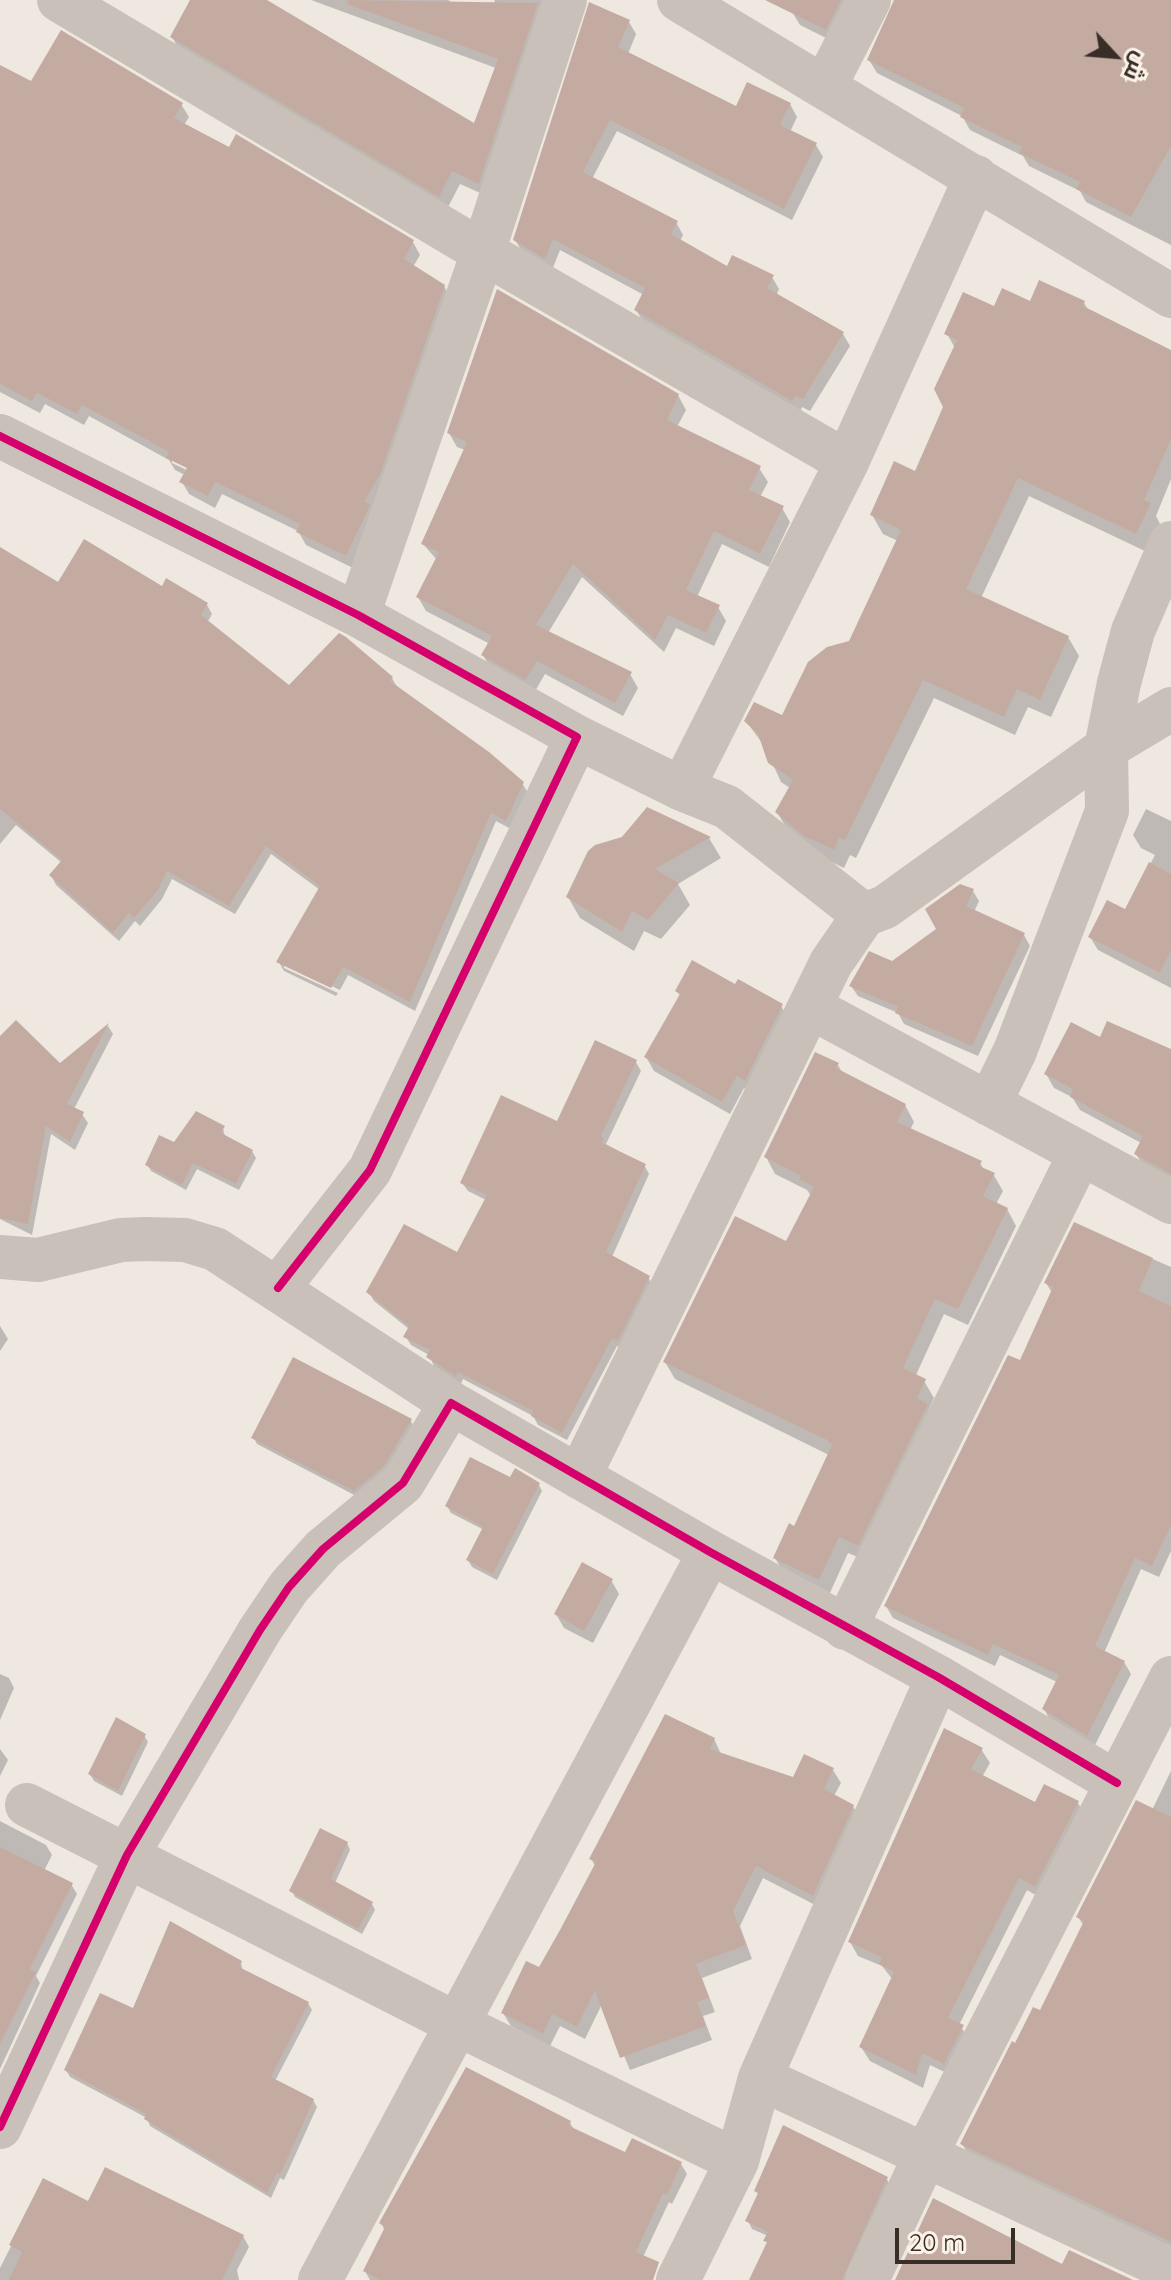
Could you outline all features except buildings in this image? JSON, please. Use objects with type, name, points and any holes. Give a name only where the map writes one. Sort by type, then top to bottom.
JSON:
[{"type":"street","points":[[59,0],[483,252],[847,462]]},
{"type":"street","points":[[358,615],[483,252],[565,0]]},
{"type":"street","points":[[679,0],[1171,296]]},
{"type":"street","points":[[825,86],[869,0]]},
{"type":"street","points":[[682,789],[847,462],[976,177]]},
{"type":"street","points":[[0,436],[358,615],[577,737],[682,789],[727,807],[864,915]]},
{"type":"street","points":[[989,1104],[1015,1051],[1107,811],[1106,748],[1133,631],[1171,543]]},
{"type":"street","points":[[579,1477],[812,1008],[831,963],[864,915],[885,907],[1106,748],[1171,709]]},
{"type":"street","points":[[278,1288],[370,1170],[577,737]]},
{"type":"street","points":[[812,1008],[1171,1202]]},
{"type":"street","points":[[845,1628],[1080,1154]]},
{"type":"street","points":[[0,1257],[38,1260],[121,1240],[185,1240],[215,1249],[451,1403],[845,1628],[938,1677],[1117,1783]]},
{"type":"street","points":[[0,2127],[127,1855],[289,1587],[349,1525],[403,1483],[451,1403]]},
{"type":"street","points":[[320,2280],[710,1552]]},
{"type":"street","points":[[678,2280],[737,2161],[760,2078],[938,1677]]},
{"type":"street","points":[[867,2280],[925,2156],[1171,1678]]},
{"type":"street","points":[[27,1805],[457,2024],[737,2161]]},
{"type":"street","points":[[760,2078],[1171,2270]]},
{"type":"cycle path","points":[[0,436],[358,615],[577,737],[370,1170],[278,1288]]},
{"type":"cycle path","points":[[0,2127],[127,1855],[260,1630],[289,1587],[323,1549],[403,1483],[451,1403],[710,1552],[938,1677],[1117,1783]]}]
